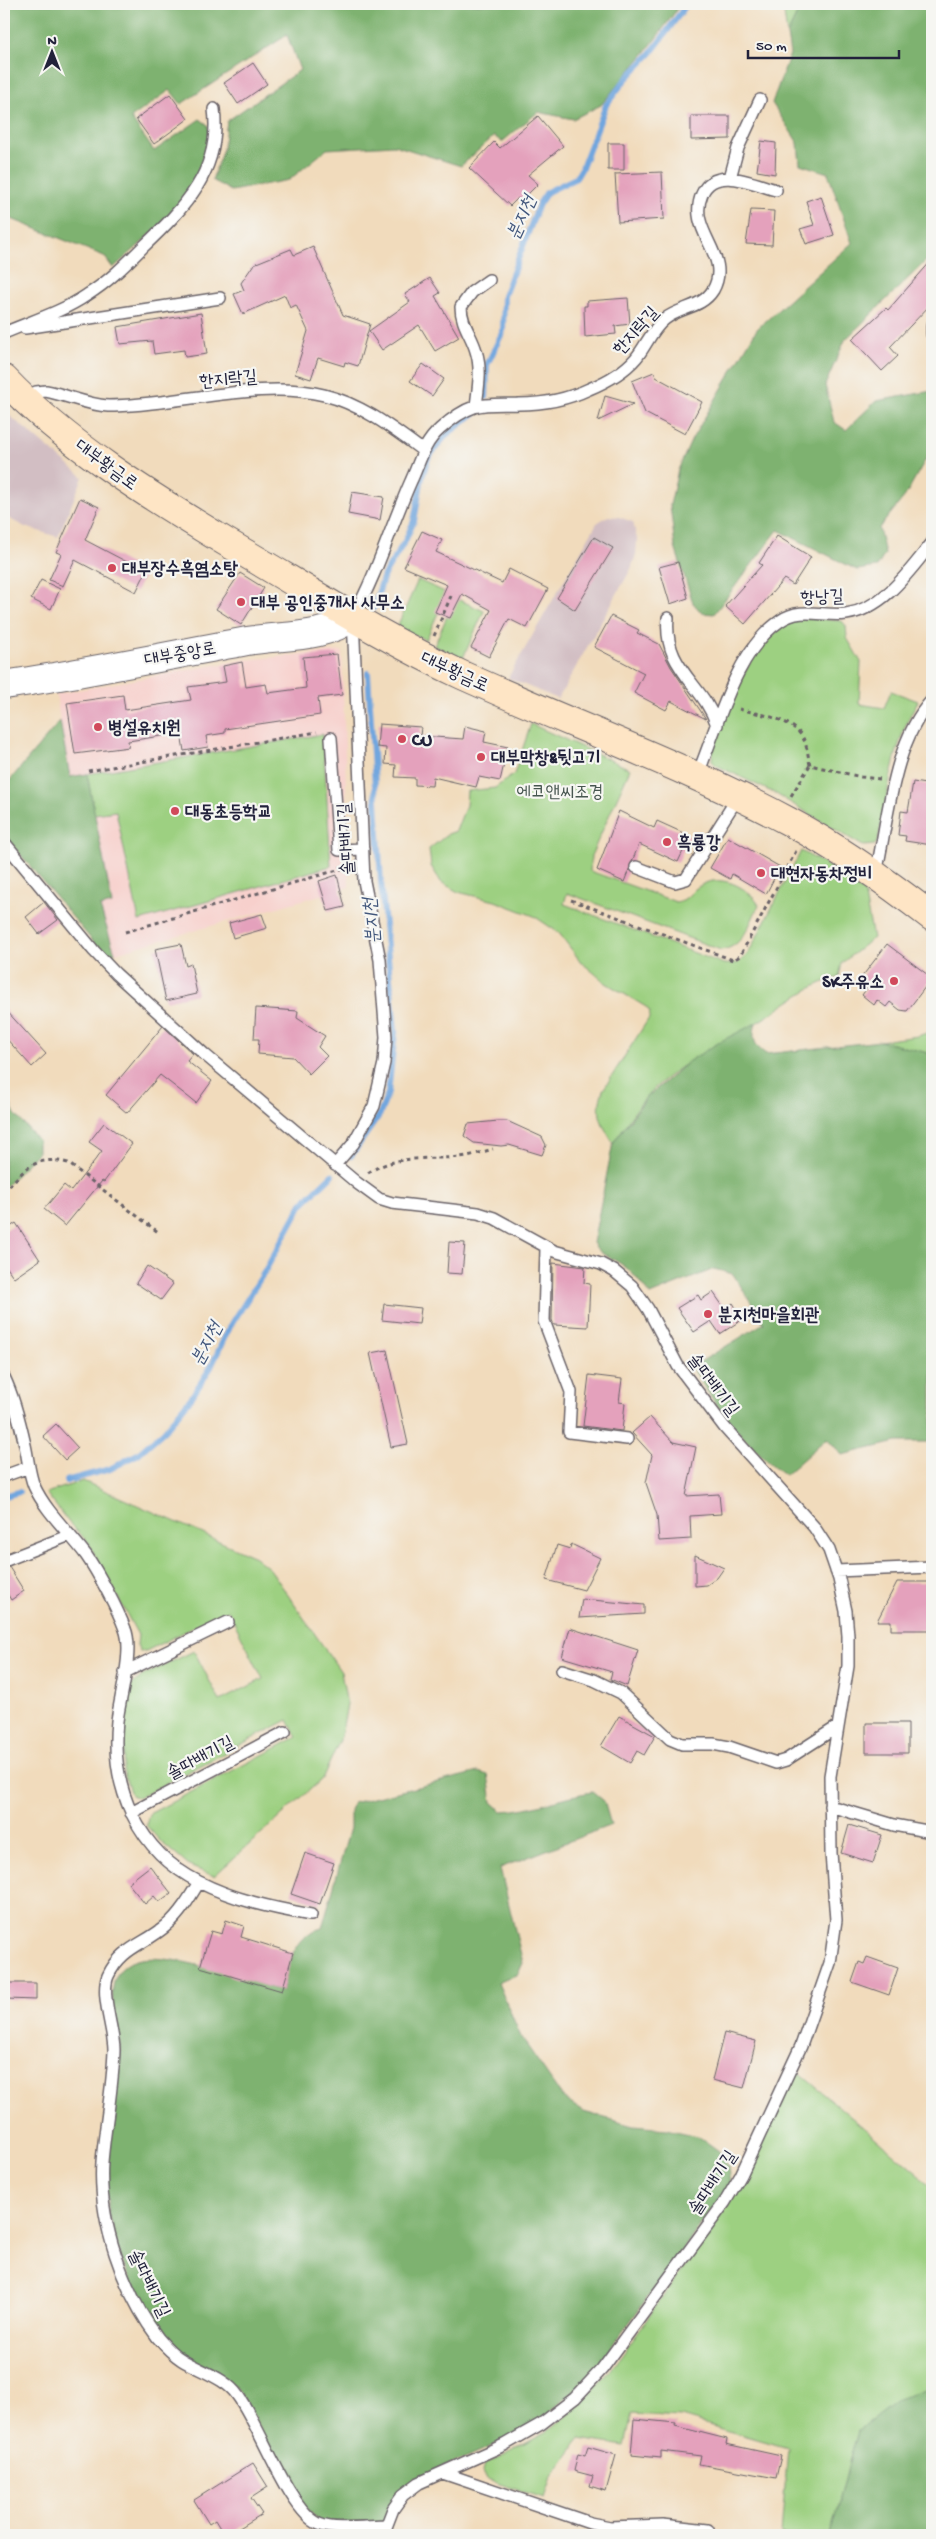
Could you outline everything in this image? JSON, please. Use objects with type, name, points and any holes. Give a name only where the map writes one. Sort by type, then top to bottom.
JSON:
[{"type":"main road","name":"대부황금로","points":[[4,379],[25,400],[112,469],[172,510],[409,650],[462,675],[697,776],[779,816],[851,858],[932,917]]},
{"type":"street","name":"대부중앙로","points":[[4,685],[264,638],[324,631],[340,626],[353,617]]},
{"type":"lane","points":[[760,100],[738,148],[730,178],[776,190]]},
{"type":"lane","points":[[5,332],[86,296],[109,280],[171,221],[190,198],[210,161],[215,143],[214,109]]},
{"type":"lane","name":"한지락길","points":[[353,617],[371,582],[422,450],[440,428],[476,406],[538,403],[588,390],[626,368],[636,358],[664,320],[699,304],[707,297],[716,281],[717,261],[700,226],[700,197],[711,180],[730,178]]},
{"type":"lane","points":[[476,406],[478,362],[476,351],[463,321],[461,307],[472,292],[489,280]]},
{"type":"lane","points":[[5,332],[220,298]]},
{"type":"lane","points":[[932,326],[932,334]]},
{"type":"lane","name":"한지락길","points":[[25,400],[36,392],[46,392],[106,406],[252,392],[302,391],[324,394],[367,412],[422,450]]},
{"type":"lane","name":"항낭길","points":[[697,776],[748,654],[770,628],[782,620],[806,612],[831,614],[860,610],[890,591],[932,543]]},
{"type":"lane","name":"솔따배기길","points":[[334,1165],[353,1144],[374,1106],[384,1063],[385,1012],[380,960],[364,881],[353,617]]},
{"type":"lane","points":[[668,618],[668,640],[675,662],[705,700],[717,725]]},
{"type":"lane","points":[[876,876],[896,780],[909,735],[916,721],[932,700]]},
{"type":"lane","points":[[331,738],[339,850],[363,850]]},
{"type":"lane","points":[[636,867],[675,882],[686,879],[738,797]]},
{"type":"lane","name":"솔따배기길","points":[[4,842],[94,951],[116,974],[204,1054],[357,1184],[379,1199],[392,1203],[478,1213],[494,1218],[546,1248],[601,1264],[614,1271],[632,1286],[648,1309],[678,1366],[725,1428],[814,1527],[829,1550],[846,1611],[848,1666],[830,1776],[836,1920],[830,1963],[801,2046],[741,2175],[725,2202],[602,2369],[575,2398],[542,2424],[419,2483],[403,2495],[393,2509],[384,2531],[321,2525],[308,2517],[287,2487],[254,2420],[236,2393],[212,2375],[180,2359],[158,2338],[141,2311],[113,2248],[105,2212],[102,2164],[114,2048],[107,1979],[117,1959],[167,1925],[182,1909],[199,1882]]},
{"type":"lane","points":[[546,1248],[544,1321],[571,1392],[570,1432],[627,1439]]},
{"type":"lane","points":[[4,1377],[19,1421],[33,1484],[40,1497],[87,1556],[125,1628],[129,1642],[117,1723],[116,1762],[120,1785],[131,1813],[155,1848],[182,1872],[199,1882],[243,1899],[311,1915]]},
{"type":"lane","points":[[4,1476],[30,1467]]},
{"type":"lane","points":[[4,1561],[70,1535]]},
{"type":"lane","points":[[836,1571],[932,1566]]},
{"type":"lane","points":[[125,1672],[228,1622]]},
{"type":"lane","points":[[562,1670],[594,1680],[621,1694],[670,1739],[682,1744],[713,1744],[729,1747],[776,1762],[786,1760],[837,1728]]},
{"type":"lane","name":"솔따배기길","points":[[131,1813],[285,1732]]},
{"type":"lane","points":[[830,1806],[884,1822],[932,1832]]},
{"type":"lane","points":[[443,2473],[590,2523],[610,2527],[663,2525],[708,2530]]},
{"type":"path","points":[[433,637],[451,596]]},
{"type":"path","points":[[725,706],[766,716],[788,725],[803,737],[810,764],[779,816]]},
{"type":"path","points":[[88,771],[331,730],[331,738]]},
{"type":"path","points":[[810,764],[861,777],[896,780]]},
{"type":"path","points":[[571,900],[733,960],[740,956],[799,844]]},
{"type":"path","points":[[125,932],[341,869],[339,850]]},
{"type":"path","points":[[357,1184],[376,1168],[389,1162],[408,1158],[460,1157],[494,1149]]},
{"type":"path","points":[[4,1192],[30,1165],[43,1160],[68,1163],[158,1232]]},
{"type":"shaded area","points":[[4,411],[83,477],[58,537],[25,527],[4,516]]},
{"type":"shaded area","points":[[608,516],[619,517],[633,522],[637,539],[636,555],[631,569],[558,699],[508,678],[597,523]]},
{"type":"shaded area","name":"대동초등학교","points":[[342,651],[349,887],[105,956],[4,835],[4,787],[60,721],[56,694],[243,660]]},
{"type":"green space","points":[[4,4],[681,4],[648,49],[601,105],[573,119],[538,112],[502,142],[494,136],[461,166],[394,145],[327,149],[289,180],[231,191],[212,180],[223,149],[227,121],[300,70],[287,35],[181,104],[170,90],[131,118],[154,151],[200,119],[208,125],[208,146],[202,166],[192,186],[178,205],[145,240],[113,268],[104,256],[4,216]]},
{"type":"green space","points":[[777,4],[802,4],[787,35],[784,13]]},
{"type":"green space","points":[[802,4],[932,4],[932,255],[845,340],[825,385],[834,422],[846,430],[876,401],[932,391],[932,448],[905,496],[879,528],[885,554],[877,567],[857,570],[778,530],[714,614],[702,613],[693,603],[675,547],[670,505],[678,470],[692,439],[757,329],[852,243],[828,173],[800,164],[798,143],[772,103],[790,54],[787,35]]},
{"type":"green space","points":[[418,580],[447,593],[426,640],[397,627]]},
{"type":"green space","points":[[455,598],[484,611],[463,658],[434,646]]},
{"type":"green space","points":[[799,617],[842,621],[846,626],[847,638],[861,662],[859,704],[884,708],[891,691],[918,701],[897,751],[878,840],[875,845],[863,846],[776,794],[716,765],[712,761],[713,745],[736,690],[755,655],[767,640],[782,627]]},
{"type":"green space","points":[[60,721],[70,777],[87,774],[112,904],[100,907],[115,953],[105,956],[4,835],[4,787]]},
{"type":"green space","name":"에코앤씨조경","points":[[531,724],[630,769],[591,856],[590,871],[676,902],[683,900],[698,887],[706,883],[723,881],[740,887],[754,898],[759,905],[745,934],[729,948],[721,950],[567,893],[564,904],[728,964],[738,962],[749,952],[801,851],[827,865],[864,892],[873,938],[842,963],[839,977],[816,985],[670,1075],[646,1097],[613,1143],[600,1118],[599,1112],[603,1090],[649,1018],[650,1012],[646,1007],[606,983],[581,962],[559,933],[534,916],[495,901],[458,892],[441,882],[431,866],[429,849],[448,834],[456,831],[466,805],[467,791],[495,788],[514,774]]},
{"type":"green space","points":[[323,734],[331,866],[139,921],[116,811],[94,814],[87,774]]},
{"type":"green space","points":[[756,1023],[754,1032],[756,1044],[766,1054],[880,1041],[932,1054],[932,1442],[897,1442],[842,1455],[827,1438],[785,1475],[757,1452],[733,1426],[711,1397],[692,1367],[764,1323],[733,1274],[714,1269],[650,1295],[628,1269],[602,1253],[593,1243],[613,1143],[647,1097],[689,1061]]},
{"type":"green space","points":[[932,1031],[932,1054],[880,1041],[918,1036]]},
{"type":"green space","points":[[4,1091],[15,1114],[38,1140],[38,1152],[4,1188]]},
{"type":"green space","points":[[83,1481],[255,1557],[270,1569],[341,1672],[347,1705],[340,1740],[322,1779],[214,1876],[189,1866],[160,1841],[146,1825],[149,1814],[297,1737],[288,1720],[138,1798],[131,1795],[123,1770],[126,1704],[130,1687],[142,1676],[194,1651],[220,1701],[263,1679],[228,1610],[146,1651],[140,1651],[137,1645],[138,1635],[88,1542],[70,1524],[46,1493]]},
{"type":"green space","points":[[478,1772],[488,1775],[492,1802],[502,1811],[525,1808],[593,1792],[604,1801],[611,1825],[500,1868],[523,1963],[518,1974],[498,1983],[521,2037],[564,2099],[584,2112],[633,2126],[667,2129],[698,2136],[719,2151],[728,2167],[730,2185],[599,2364],[573,2393],[538,2421],[501,2442],[418,2479],[384,2521],[378,2523],[342,2524],[322,2522],[311,2515],[288,2484],[239,2392],[187,2359],[166,2341],[148,2316],[127,2274],[112,2228],[106,2182],[106,2160],[120,2062],[119,2038],[113,2001],[115,1979],[121,1969],[131,1962],[145,1959],[163,1959],[205,1967],[282,1991],[293,1952],[298,1944],[304,1937],[322,1928],[350,1828],[350,1810],[353,1803]]},
{"type":"green space","points":[[797,2071],[932,2186],[932,2388],[858,2430],[830,2535],[781,2535],[788,2448],[681,2417],[632,2414],[625,2446],[580,2439],[551,2478],[544,2498],[487,2480],[483,2472],[485,2465],[547,2432],[580,2404],[610,2371],[742,2186]]},
{"type":"green space","points":[[932,2388],[932,2535],[830,2535],[858,2430],[898,2399]]},
{"type":"building","points":[[253,63],[267,84],[238,104],[224,83]]},
{"type":"building","points":[[170,94],[188,119],[154,144],[136,119]]},
{"type":"building","points":[[538,116],[563,146],[528,175],[538,184],[521,201],[518,198],[510,206],[469,168],[494,142],[500,148]]},
{"type":"building","points":[[691,116],[730,116],[730,139],[691,140]]},
{"type":"building","points":[[761,141],[776,143],[775,174],[757,171]]},
{"type":"building","points":[[608,143],[624,143],[624,170],[608,170]]},
{"type":"building","points":[[662,172],[664,219],[618,222],[615,174]]},
{"type":"building","points":[[821,196],[834,235],[806,244],[800,229],[814,225],[806,201]]},
{"type":"building","points":[[751,210],[774,211],[772,245],[746,244]]},
{"type":"building","points":[[313,247],[343,315],[370,324],[358,366],[345,362],[344,366],[318,358],[311,379],[295,374],[308,331],[296,305],[290,308],[285,295],[243,314],[234,294],[244,290],[241,283],[254,264],[291,249],[294,255]]},
{"type":"building","points":[[932,260],[932,303],[890,347],[898,356],[882,371],[852,339],[886,308],[888,310]]},
{"type":"building","points":[[430,278],[440,293],[435,296],[459,337],[435,351],[419,325],[382,350],[369,331],[410,302],[405,294]]},
{"type":"building","points":[[628,298],[630,324],[615,326],[616,334],[585,337],[584,306],[587,306],[587,301]]},
{"type":"building","points":[[201,313],[207,354],[185,357],[184,350],[154,354],[152,341],[120,344],[117,327]]},
{"type":"building","points":[[423,364],[444,379],[432,396],[410,381]]},
{"type":"building","points":[[654,372],[656,377],[702,402],[685,434],[645,413],[632,381]]},
{"type":"building","points":[[605,396],[633,404],[598,421]]},
{"type":"building","points":[[352,492],[384,497],[380,520],[348,514]]},
{"type":"building","points":[[80,498],[99,507],[85,540],[146,572],[136,592],[75,560],[63,586],[49,580],[61,554],[56,552]]},
{"type":"building","points":[[422,531],[442,540],[436,552],[502,583],[509,569],[548,589],[527,628],[509,619],[489,657],[471,648],[491,610],[462,594],[450,618],[435,612],[447,585],[404,567]]},
{"type":"building","points":[[777,536],[811,557],[793,585],[784,579],[745,624],[725,606],[762,565],[759,563]]},
{"type":"building","points":[[594,537],[613,548],[575,610],[557,598]]},
{"type":"building","points":[[678,562],[688,598],[670,604],[659,567]]},
{"type":"building","points":[[240,573],[264,588],[241,625],[216,609]]},
{"type":"building","points":[[41,580],[60,589],[51,609],[31,599]]},
{"type":"building","points":[[611,616],[639,630],[637,633],[659,644],[671,667],[706,719],[671,701],[666,710],[634,693],[644,673],[594,647]]},
{"type":"building","points":[[337,654],[342,695],[318,698],[320,715],[225,729],[225,733],[206,736],[208,747],[184,751],[181,733],[128,741],[129,747],[75,754],[67,703],[123,695],[125,710],[191,700],[188,687],[226,682],[223,666],[242,662],[246,687],[266,684],[268,693],[306,688],[303,657]]},
{"type":"building","points":[[379,724],[421,727],[420,736],[463,739],[465,726],[486,731],[484,742],[508,747],[500,781],[479,777],[476,787],[433,777],[432,786],[415,785],[415,778],[395,777],[396,765],[385,764],[386,748],[377,747]]},
{"type":"building","points":[[913,782],[932,785],[932,845],[905,841],[906,836],[898,835],[901,811],[908,812]]},
{"type":"building","points":[[619,811],[654,828],[657,821],[690,836],[678,862],[639,844],[624,882],[597,870]]},
{"type":"building","points":[[728,837],[780,867],[766,894],[732,874],[730,879],[710,868]]},
{"type":"building","points":[[337,875],[345,907],[328,911],[319,881]]},
{"type":"building","points":[[44,902],[58,920],[39,934],[26,917]]},
{"type":"building","points":[[262,914],[267,928],[233,938],[229,923]]},
{"type":"building","points":[[181,944],[186,966],[191,964],[197,994],[166,1001],[155,949]]},
{"type":"building","points":[[887,944],[932,978],[907,1011],[900,1010],[890,1002],[886,1007],[877,1000],[874,1005],[862,995],[867,988],[858,982]]},
{"type":"building","points":[[4,1008],[46,1054],[32,1067],[4,1036]]},
{"type":"building","points":[[256,1008],[298,1011],[297,1018],[325,1036],[318,1047],[327,1056],[309,1074],[293,1057],[258,1054],[259,1039],[254,1039]]},
{"type":"building","points":[[163,1026],[193,1054],[187,1061],[212,1081],[196,1103],[160,1075],[127,1113],[106,1095]]},
{"type":"building","points":[[507,1121],[542,1137],[546,1145],[542,1155],[509,1145],[474,1143],[464,1136],[468,1124]]},
{"type":"building","points":[[104,1123],[132,1144],[104,1182],[102,1181],[65,1226],[44,1209],[64,1185],[71,1191],[102,1151],[89,1142]]},
{"type":"building","points":[[16,1223],[40,1260],[14,1278],[4,1263],[4,1231]]},
{"type":"building","points":[[449,1242],[465,1243],[462,1274],[447,1273]]},
{"type":"building","points":[[553,1263],[585,1267],[584,1283],[590,1284],[588,1327],[554,1325],[552,1320]]},
{"type":"building","points":[[147,1266],[173,1284],[161,1300],[136,1283]]},
{"type":"building","points":[[713,1292],[725,1309],[733,1303],[743,1319],[720,1334],[711,1321],[694,1332],[677,1308],[698,1295],[701,1300]]},
{"type":"building","points":[[384,1304],[421,1308],[419,1324],[382,1320]]},
{"type":"building","points":[[387,1350],[408,1444],[391,1447],[370,1353]]},
{"type":"building","points":[[589,1375],[622,1379],[619,1402],[625,1403],[622,1431],[583,1426]]},
{"type":"building","points":[[650,1417],[673,1442],[696,1447],[686,1496],[719,1494],[721,1514],[690,1516],[691,1539],[659,1541],[657,1515],[646,1483],[652,1455],[632,1433]]},
{"type":"building","points":[[56,1424],[78,1448],[65,1460],[43,1436]]},
{"type":"building","points":[[571,1544],[600,1558],[584,1590],[546,1580],[557,1545],[570,1549]]},
{"type":"building","points":[[695,1555],[724,1568],[717,1578],[707,1585],[695,1586]]},
{"type":"building","points":[[9,1567],[24,1591],[11,1600],[4,1588],[4,1568]]},
{"type":"building","points":[[897,1582],[932,1582],[932,1630],[891,1630],[891,1621],[877,1621]]},
{"type":"building","points":[[582,1599],[644,1605],[644,1614],[579,1618]]},
{"type":"building","points":[[570,1628],[638,1650],[627,1686],[610,1679],[612,1672],[562,1657]]},
{"type":"building","points":[[619,1716],[655,1736],[644,1755],[637,1751],[630,1763],[601,1746]]},
{"type":"building","points":[[866,1723],[908,1723],[908,1753],[866,1753]]},
{"type":"building","points":[[849,1825],[882,1835],[873,1863],[841,1853]]},
{"type":"building","points":[[305,1853],[334,1863],[320,1904],[291,1894]]},
{"type":"building","points":[[150,1866],[171,1893],[159,1902],[154,1896],[145,1904],[128,1883]]},
{"type":"building","points":[[226,1920],[244,1926],[241,1937],[293,1953],[282,1991],[200,1967],[211,1931],[222,1934]]},
{"type":"building","points":[[867,1957],[898,1968],[889,1995],[852,1982],[859,1962],[864,1964]]},
{"type":"building","points":[[6,1983],[36,1983],[36,2000],[6,1999]]},
{"type":"building","points":[[724,2033],[756,2041],[744,2088],[712,2080]]},
{"type":"building","points":[[634,2419],[676,2423],[675,2426],[727,2439],[726,2444],[781,2456],[776,2478],[699,2464],[701,2456],[661,2451],[661,2458],[631,2455]]},
{"type":"building","points":[[588,2447],[616,2455],[606,2491],[590,2486],[593,2476],[574,2471],[578,2454],[585,2456]]},
{"type":"building","points":[[253,2463],[268,2487],[251,2498],[262,2514],[228,2535],[224,2535],[215,2520],[209,2524],[194,2500]]},
{"type":"waterway","name":"분지천","points":[[486,397],[487,365],[503,331],[504,296],[539,204],[547,192],[576,178],[582,168],[606,105],[625,80],[651,53],[687,4]]},
{"type":"waterway","name":"분지천","points":[[374,607],[384,575],[405,541],[414,521],[422,477],[428,458],[447,434],[474,414]]},
{"type":"waterway","name":"분지천","points":[[351,1156],[380,1114],[388,1093],[395,1032],[381,882],[368,673]]},
{"type":"waterway","name":"분지천","points":[[66,1481],[110,1469],[138,1454],[164,1431],[191,1398],[211,1367],[228,1330],[265,1271],[302,1204],[332,1175]]},
{"type":"waterway","name":"분지천","points":[[4,1496],[19,1492]]},
{"type":"place","name":"대부장수흑염소탕","points":[[112,568]]},
{"type":"place","name":"대부 공인중개사 사무소","points":[[241,602]]},
{"type":"place","name":"병설유치원","points":[[98,727]]},
{"type":"place","name":"CU","points":[[402,739]]},
{"type":"place","name":"대부막창&뒷고기","points":[[481,757]]},
{"type":"place","name":"대동초등학교","points":[[175,811]]},
{"type":"place","name":"흑룡강","points":[[667,842]]},
{"type":"place","name":"대현자동차정비","points":[[761,873]]},
{"type":"place","name":"SK주유소","points":[[894,981]]},
{"type":"place","name":"분지천마을회관","points":[[708,1314]]}]
